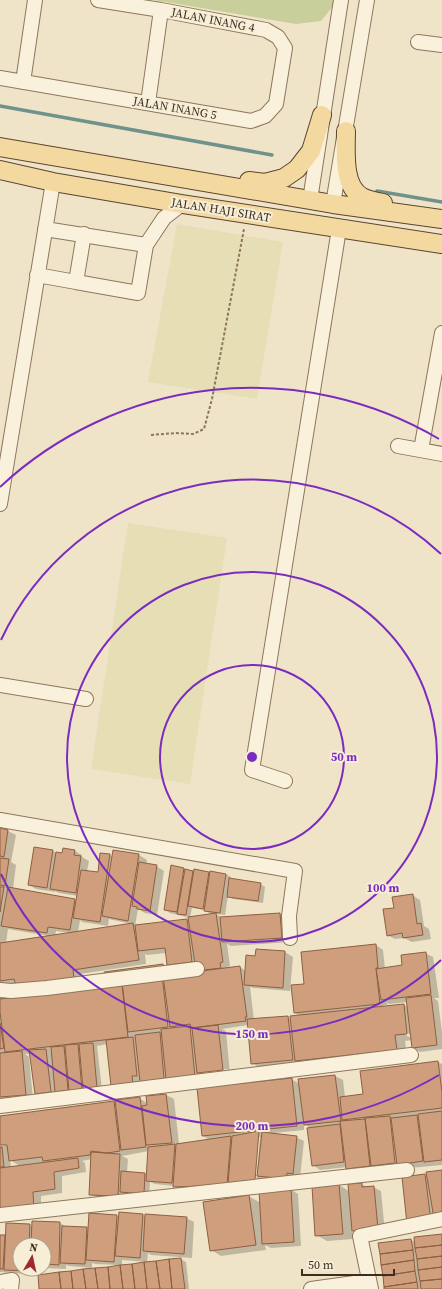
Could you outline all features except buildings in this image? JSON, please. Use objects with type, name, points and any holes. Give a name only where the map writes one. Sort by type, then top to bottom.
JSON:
[{"type":"main road","points":[[1,148],[62,152],[265,183],[284,178],[297,169],[311,151],[322,115]]},
{"type":"main road","points":[[346,131],[346,170],[354,188],[362,197],[442,219]]},
{"type":"main road","name":"JALAN HAJI SIRAT","points":[[1,148],[321,206],[442,219]]},
{"type":"main road","name":"JALAN HAJI SIRAT","points":[[0,170],[53,182],[182,204],[442,244]]},
{"type":"main road","points":[[247,214],[259,208],[264,208],[308,215],[321,206],[332,218],[442,238]]},
{"type":"street","points":[[23,82],[35,0]]},
{"type":"street","name":"JALAN INANG 4","points":[[98,0],[161,10],[266,30],[278,37]]},
{"type":"street","points":[[321,206],[322,115],[341,0]]},
{"type":"street","points":[[321,206],[346,131],[367,0]]},
{"type":"street","points":[[148,103],[161,10]]},
{"type":"street","name":"JALAN INANG 5","points":[[0,78],[251,121],[265,116],[276,104],[285,48],[278,37]]},
{"type":"street","points":[[418,42],[442,45]]},
{"type":"street","points":[[0,504],[2,477],[53,182]]},
{"type":"street","points":[[37,276],[138,293],[146,245],[164,218],[182,204]]},
{"type":"street","points":[[286,780],[252,770],[339,228]]},
{"type":"street","points":[[45,229],[146,245]]},
{"type":"street","points":[[76,282],[84,234]]},
{"type":"street","points":[[421,450],[442,334]]},
{"type":"street","points":[[398,446],[442,454]]},
{"type":"street","points":[[0,685],[86,699]]},
{"type":"street","points":[[0,820],[295,871],[289,916],[290,938]]},
{"type":"street","points":[[0,990],[11,991],[47,988],[197,968]]},
{"type":"street","points":[[0,1106],[411,1055]]},
{"type":"street","points":[[0,1215],[407,1170]]},
{"type":"street","points":[[311,1289],[370,1285],[360,1236],[442,1219]]},
{"type":"street","points":[[0,1282],[12,1280],[11,1289]]},
{"type":"path","points":[[150,435],[176,433],[193,434],[204,429],[212,399],[247,214]]},
{"type":"shaded area","points":[[177,224],[283,242],[257,399],[148,382]]},
{"type":"shaded area","points":[[128,523],[227,538],[190,784],[91,769]]},
{"type":"green space","points":[[154,0],[335,0],[334,5],[321,21],[296,24]]},
{"type":"waterway","points":[[0,106],[272,155]]},
{"type":"waterway","points":[[377,191],[442,202]]}]
